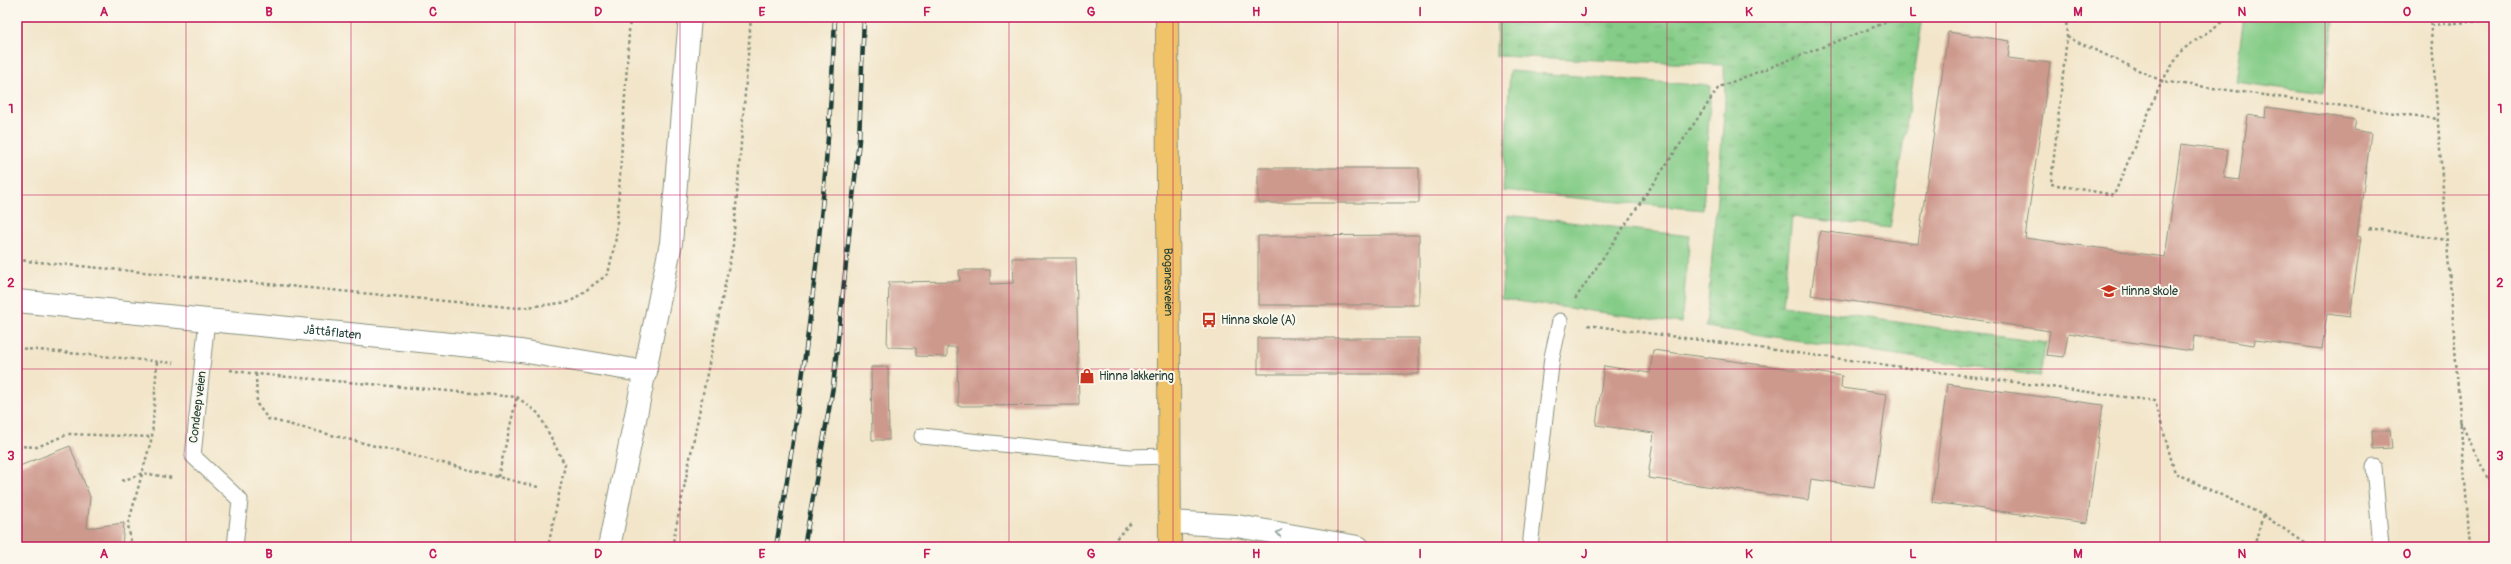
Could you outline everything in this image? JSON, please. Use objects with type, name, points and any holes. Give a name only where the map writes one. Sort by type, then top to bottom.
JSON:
[{"type":"main road","name":"Boganesveien","points":[[1167,17],[1170,547]]},
{"type":"street","points":[[609,547],[646,372],[671,243],[690,17]]},
{"type":"street","name":"Jåttåflaten","points":[[17,301],[521,351],[646,372]]},
{"type":"street","points":[[1170,522],[1237,526],[1358,547]]},
{"type":"lane","name":"Condeep veien","points":[[207,319],[193,456],[240,500],[236,547]]},
{"type":"lane","points":[[1530,547],[1552,357],[1560,321]]},
{"type":"lane","points":[[922,436],[1130,457],[1170,456]]},
{"type":"lane","points":[[2374,468],[2381,547]]},
{"type":"path","points":[[17,260],[518,308],[570,302],[608,274],[614,245],[630,17]]},
{"type":"path","points":[[672,547],[733,245],[751,17]]},
{"type":"path","points":[[1900,17],[1719,87],[1560,321],[2155,401],[2175,473],[2263,515],[2311,547]]},
{"type":"path","points":[[2066,17],[2067,37],[2050,184],[2114,195],[2162,81],[2182,50],[2229,17]]},
{"type":"path","points":[[2430,17],[2459,420],[2470,547]]},
{"type":"path","points":[[2431,25],[2494,20]]},
{"type":"path","points":[[2067,37],[2162,81],[2438,119]]},
{"type":"path","points":[[2369,228],[2446,240]]},
{"type":"path","points":[[17,348],[203,365],[256,374],[517,397],[539,414],[565,465],[548,547]]},
{"type":"path","points":[[132,547],[128,525],[152,437],[157,361]]},
{"type":"path","points":[[256,374],[257,404],[268,419],[538,487]]},
{"type":"path","points":[[498,477],[517,397]]},
{"type":"path","points":[[2459,420],[2488,479],[2494,484]]},
{"type":"path","points":[[17,446],[37,447],[68,434],[152,437]]},
{"type":"path","points":[[122,481],[143,473],[174,478]]},
{"type":"path","points":[[2488,479],[2494,476]]},
{"type":"path","points":[[2254,547],[2263,515]]},
{"type":"path","points":[[1108,547],[1131,523]]},
{"type":"green space","points":[[1497,17],[1923,17],[1890,228],[1792,217],[1783,306],[2046,343],[2040,376],[1706,327],[1725,103],[1724,65],[1496,56]]},
{"type":"green space","points":[[2244,17],[2334,17],[2323,94],[2235,82]]},
{"type":"green space","points":[[1510,71],[1711,86],[1703,210],[1503,191]]},
{"type":"green space","points":[[1508,215],[1690,236],[1681,323],[1501,299]]},
{"type":"building","points":[[1948,32],[2010,41],[2008,58],[2050,63],[2025,238],[2165,257],[2181,144],[2228,150],[2224,178],[2239,180],[2248,115],[2265,118],[2266,107],[2356,120],[2354,130],[2371,133],[2357,236],[2361,237],[2350,317],[2327,314],[2322,349],[2255,340],[2254,345],[2194,336],[2192,351],[2068,333],[2064,357],[2046,355],[2050,331],[1811,295],[1820,231],[1918,244]]},
{"type":"building","points":[[1258,168],[1419,168],[1419,203],[1258,203]]},
{"type":"building","points":[[1419,235],[1419,305],[1258,305],[1258,236]]},
{"type":"building","points":[[1012,258],[1076,258],[1079,405],[958,406],[957,347],[947,347],[947,357],[916,356],[916,348],[889,347],[887,345],[889,282],[960,281],[959,270],[990,270],[990,284],[1013,283]]},
{"type":"building","points":[[1258,338],[1419,338],[1419,374],[1258,374]]},
{"type":"building","points":[[1653,350],[1842,376],[1841,388],[1887,394],[1874,488],[1811,479],[1808,500],[1648,478],[1654,433],[1596,425],[1604,366],[1650,373]]},
{"type":"building","points":[[871,367],[888,367],[889,440],[872,440]]},
{"type":"building","points":[[1947,384],[2103,405],[2087,523],[1932,502]]},
{"type":"building","points":[[2390,430],[2392,448],[2373,449],[2372,431]]},
{"type":"building","points":[[70,446],[90,497],[87,528],[124,523],[122,547],[18,547],[17,467]]},
{"type":"railway","points":[[776,547],[797,415],[814,283],[827,150],[835,17]]},
{"type":"railway","points":[[804,547],[833,387],[859,140],[864,17]]},
{"type":"place","name":"Hinna skole","points":[[2109,291]]},
{"type":"place","name":"Hinna skole (A)","points":[[1209,320]]},
{"type":"place","name":"Hinna lakkering","points":[[1087,376]]}]
